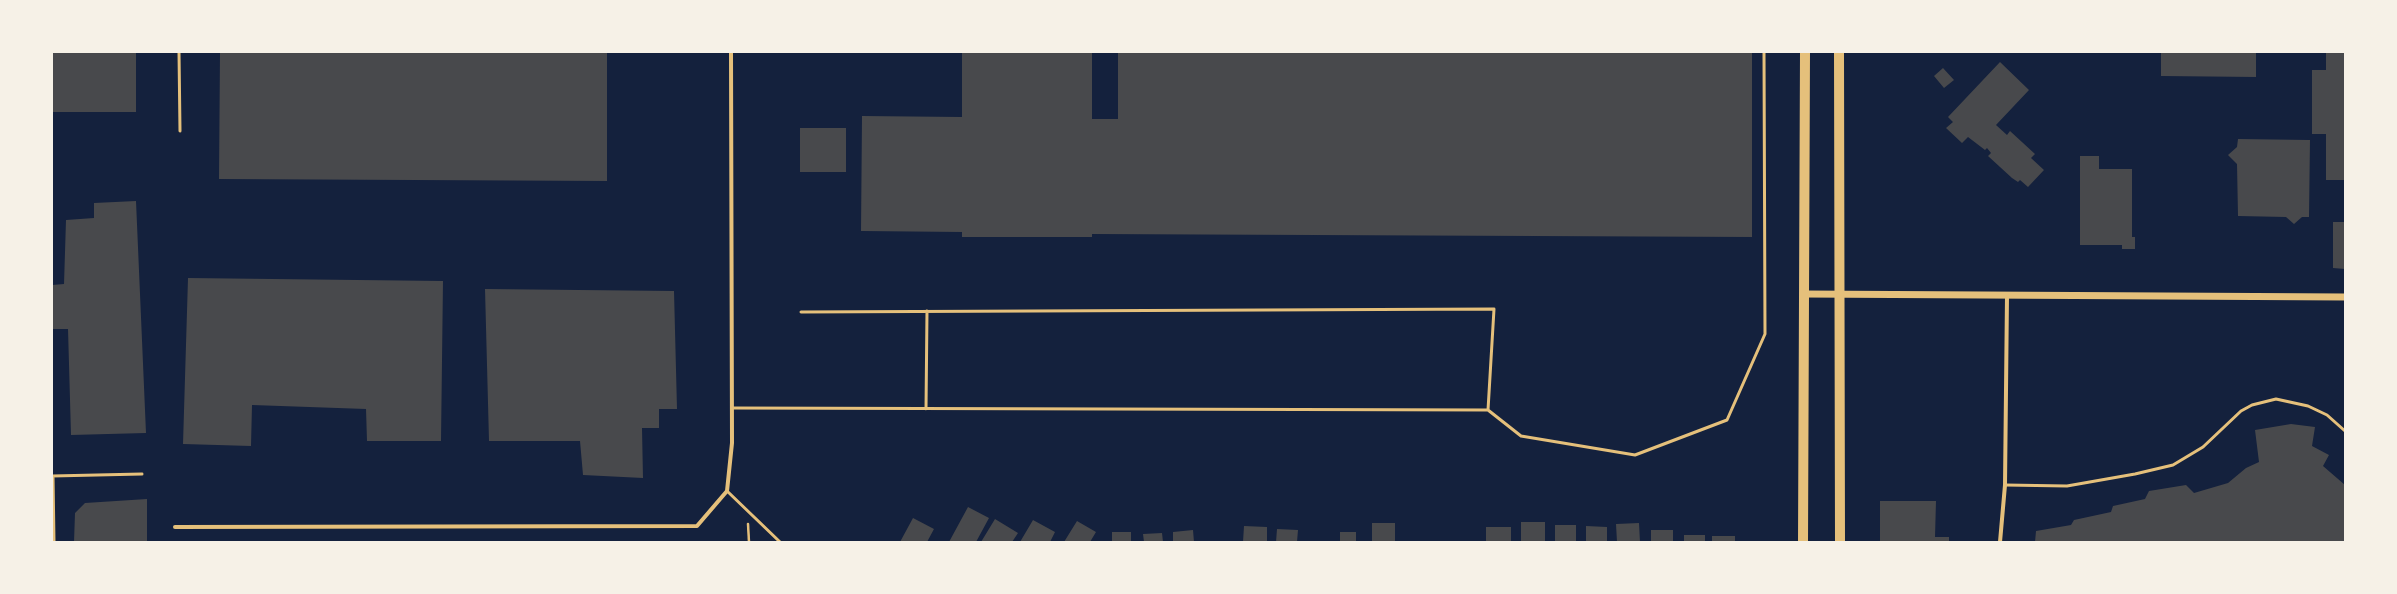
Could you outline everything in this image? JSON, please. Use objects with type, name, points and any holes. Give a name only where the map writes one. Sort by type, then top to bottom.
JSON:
[{"type":"main road","points":[[1803,542],[1804,52]]},
{"type":"main road","points":[[1839,52],[1840,542]]},
{"type":"street","points":[[174,527],[697,526],[727,491],[732,443],[731,52]]},
{"type":"street","points":[[1803,294],[2345,297]]},
{"type":"street","points":[[2000,542],[2005,484],[2007,296]]},
{"type":"lane","points":[[179,52],[180,131]]},
{"type":"lane","points":[[732,408],[1488,410],[1521,436],[1635,455],[1727,420],[1765,334],[1764,52]]},
{"type":"lane","points":[[801,312],[1494,309],[1488,410]]},
{"type":"lane","points":[[926,409],[927,311]]},
{"type":"lane","points":[[2005,484],[2066,486],[2134,474],[2173,465],[2203,447],[2241,411],[2252,405],[2270,400],[2287,400],[2308,406],[2327,415],[2345,431]]},
{"type":"lane","points":[[54,542],[53,476],[142,474]]},
{"type":"lane","points":[[727,491],[780,542]]},
{"type":"building","points":[[52,52],[136,52],[136,112],[52,112]]},
{"type":"building","points":[[220,52],[607,52],[607,181],[219,179]]},
{"type":"building","points":[[962,52],[1092,52],[1092,119],[1118,119],[1118,52],[1752,52],[1752,237],[1092,234],[1092,237],[962,237],[962,232],[861,231],[862,116],[962,117]]},
{"type":"building","points":[[2161,52],[2256,52],[2256,77],[2161,76]]},
{"type":"building","points":[[2326,52],[2345,52],[2345,180],[2326,180],[2326,134],[2312,134],[2312,70],[2326,70]]},
{"type":"building","points":[[2000,62],[2029,90],[1996,125],[2007,135],[2010,131],[2035,154],[2031,158],[2044,170],[2028,187],[2020,180],[2018,182],[2012,178],[1988,156],[1991,153],[1987,148],[1985,150],[1968,137],[1962,143],[1946,128],[1953,122],[1948,117]]},
{"type":"building","points":[[1943,68],[1954,80],[1944,88],[1934,76]]},
{"type":"building","points":[[800,128],[846,128],[846,172],[800,172]]},
{"type":"building","points":[[2238,139],[2310,140],[2309,217],[2302,217],[2294,224],[2286,217],[2238,216],[2237,164],[2228,155],[2237,147]]},
{"type":"building","points":[[2080,156],[2099,156],[2099,169],[2132,169],[2132,237],[2135,237],[2135,249],[2122,249],[2122,245],[2080,245]]},
{"type":"building","points":[[136,201],[146,433],[71,435],[68,329],[52,329],[52,285],[64,284],[66,220],[94,218],[94,203]]},
{"type":"building","points":[[2333,222],[2345,222],[2345,269],[2333,268]]},
{"type":"building","points":[[188,278],[443,281],[441,441],[367,441],[366,409],[252,405],[251,446],[183,444]]},
{"type":"building","points":[[485,289],[674,291],[677,409],[659,409],[659,428],[642,428],[643,478],[583,475],[580,441],[489,441]]},
{"type":"building","points":[[2291,424],[2315,427],[2312,446],[2329,455],[2323,466],[2345,485],[2345,542],[2035,542],[2036,531],[2071,525],[2074,520],[2111,512],[2113,506],[2145,499],[2149,491],[2186,485],[2194,493],[2228,483],[2246,468],[2259,462],[2255,430]]},
{"type":"building","points":[[147,499],[147,542],[74,542],[75,513],[85,503]]},
{"type":"building","points":[[1880,501],[1936,501],[1935,537],[1949,537],[1949,542],[1880,542]]},
{"type":"building","points":[[968,507],[989,518],[976,542],[949,542]]},
{"type":"building","points":[[913,518],[934,529],[927,542],[900,542]]},
{"type":"building","points":[[995,519],[1018,533],[1012,542],[981,542]]},
{"type":"building","points":[[1033,520],[1055,532],[1050,542],[1020,542]]},
{"type":"building","points":[[1077,521],[1096,532],[1090,542],[1064,542]]},
{"type":"building","points":[[1521,522],[1545,522],[1545,542],[1521,542]]},
{"type":"building","points":[[1372,523],[1395,523],[1395,542],[1372,542]]},
{"type":"building","points":[[1639,523],[1640,542],[1617,542],[1616,524]]},
{"type":"building","points":[[1555,525],[1576,525],[1576,542],[1555,542]]},
{"type":"building","points":[[1244,526],[1267,527],[1267,542],[1243,542]]},
{"type":"building","points":[[1586,526],[1607,527],[1607,542],[1586,542]]},
{"type":"building","points":[[1486,527],[1511,527],[1511,542],[1486,542]]},
{"type":"building","points":[[1277,529],[1298,530],[1297,542],[1276,542]]},
{"type":"building","points":[[1193,530],[1194,542],[1173,542],[1173,532]]},
{"type":"building","points":[[1651,530],[1673,530],[1673,542],[1651,542]]},
{"type":"building","points":[[1112,532],[1131,532],[1131,542],[1112,542]]},
{"type":"building","points":[[1340,532],[1356,532],[1356,542],[1340,542]]},
{"type":"building","points":[[1162,533],[1163,542],[1144,542],[1143,534]]},
{"type":"building","points":[[1684,535],[1705,535],[1705,542],[1684,542]]},
{"type":"building","points":[[1712,536],[1735,536],[1735,542],[1712,542]]}]
